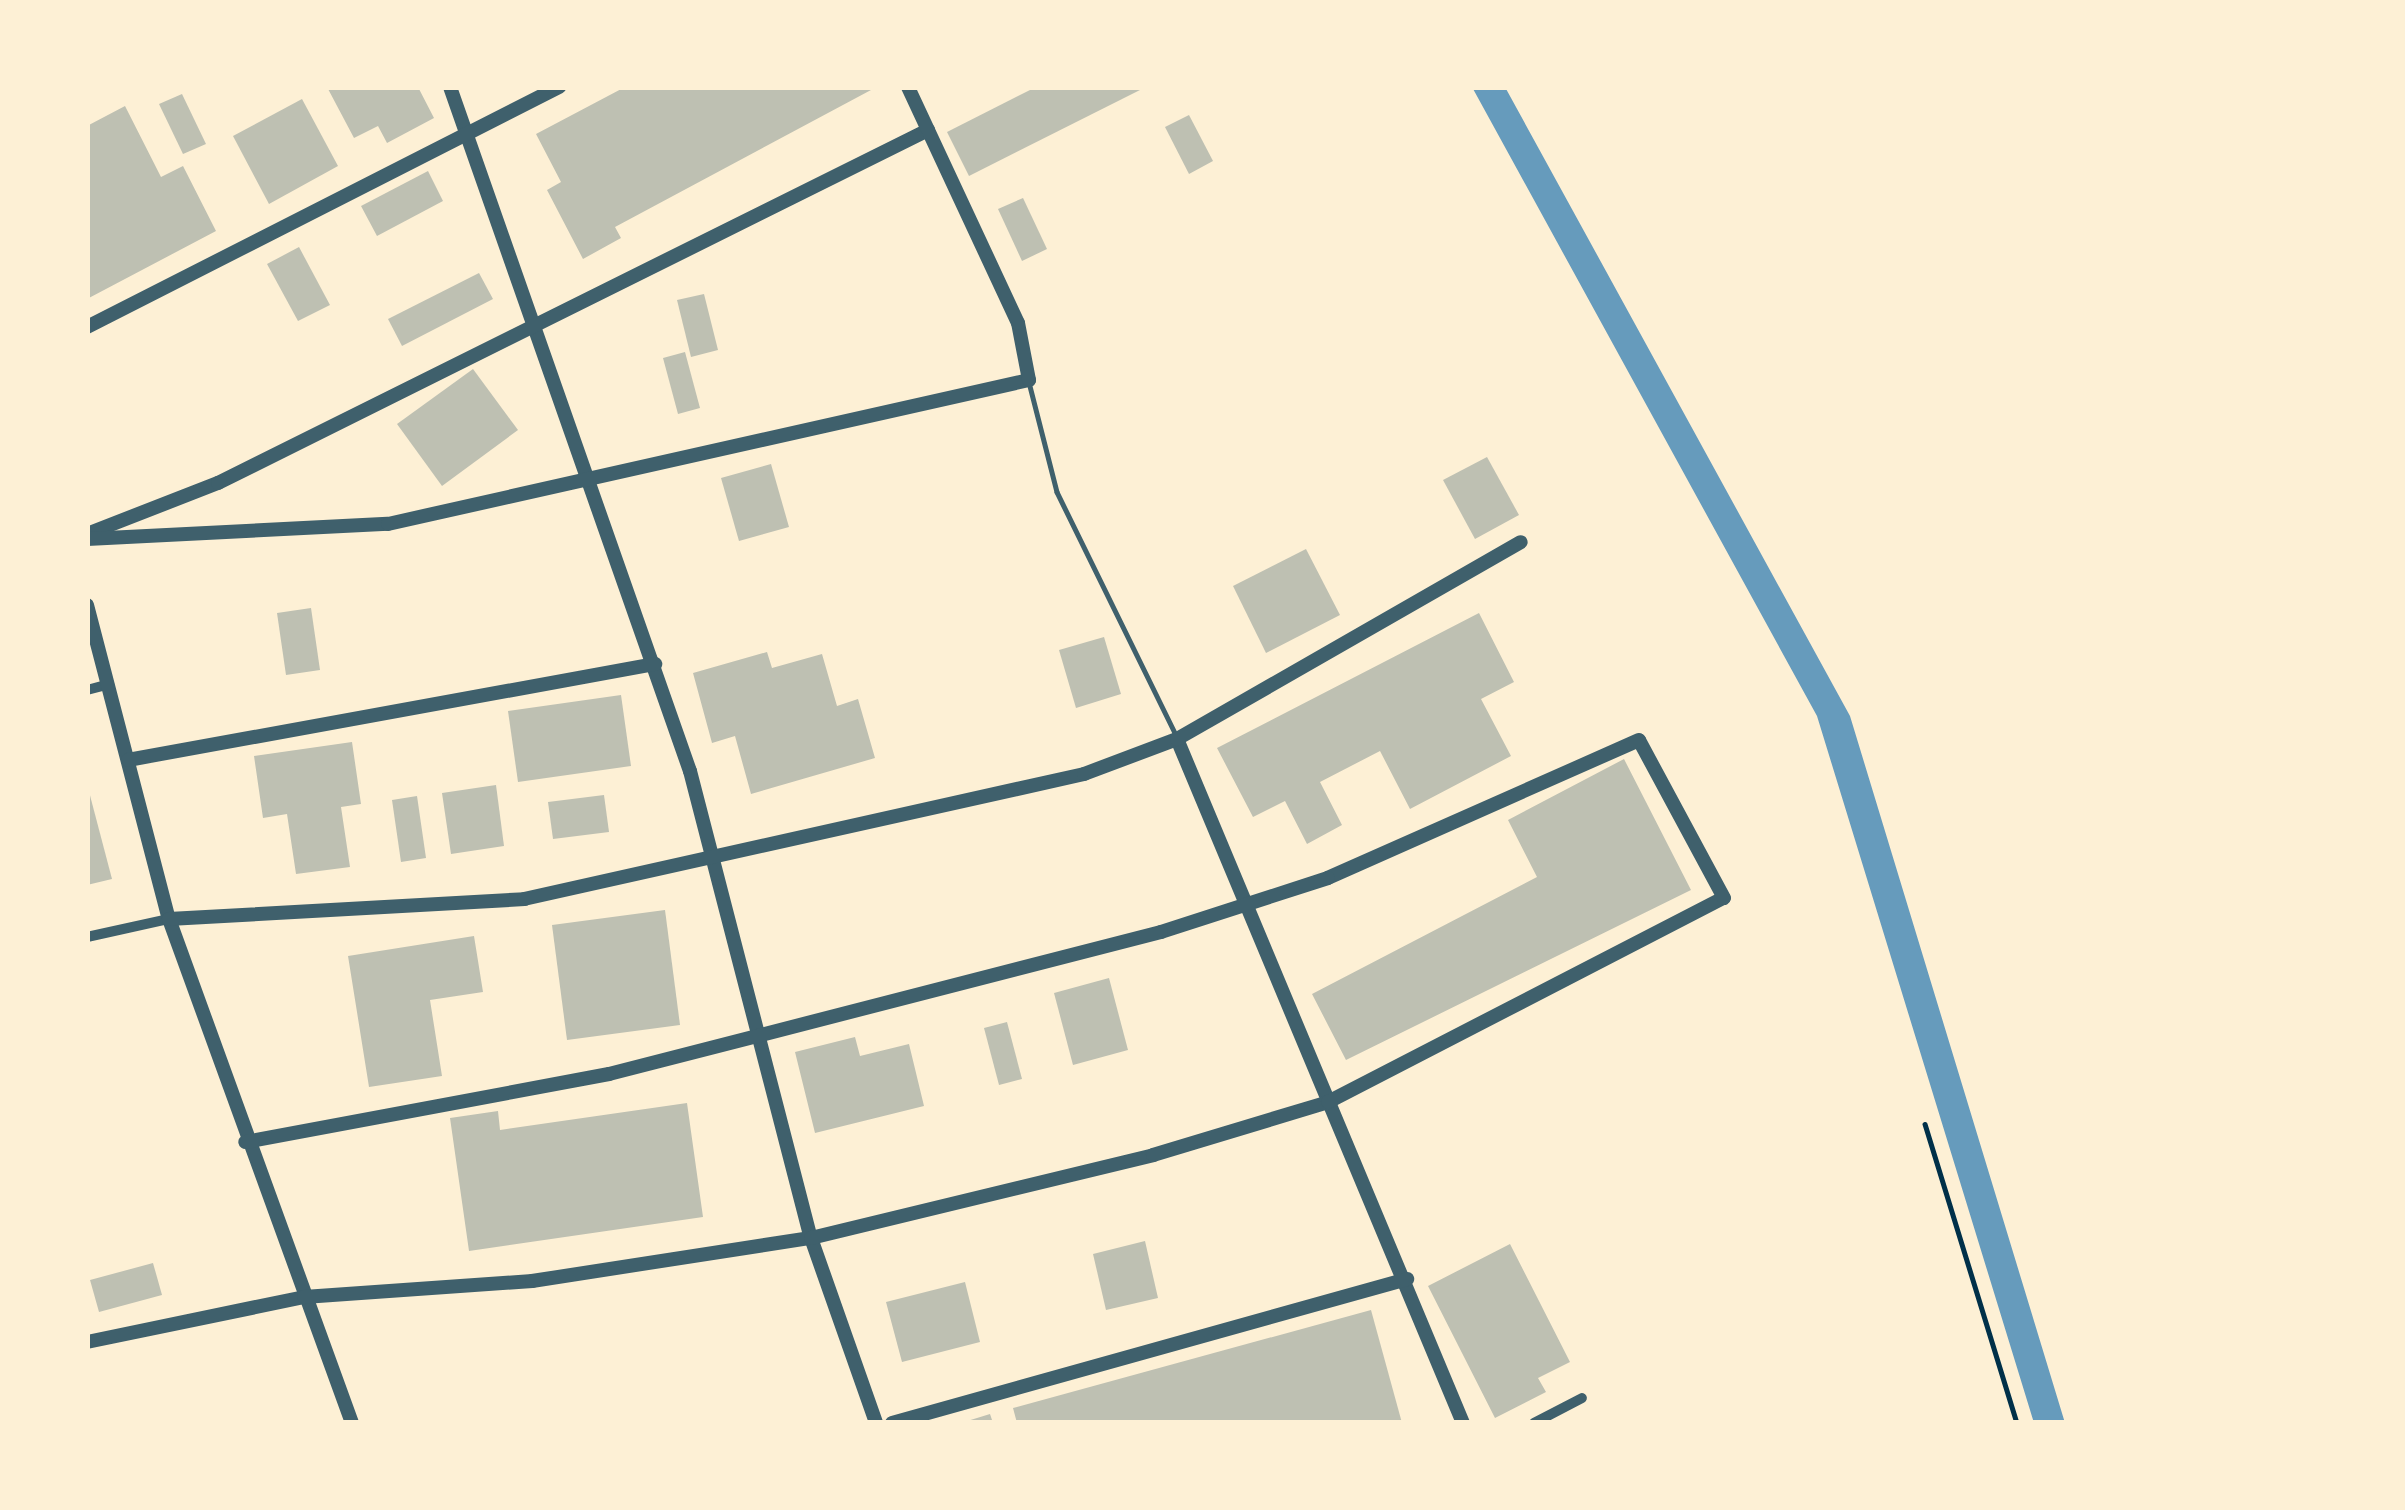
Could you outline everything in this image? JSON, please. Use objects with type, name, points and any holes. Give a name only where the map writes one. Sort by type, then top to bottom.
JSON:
[{"type":"street","points":[[450,87],[539,320],[655,664],[713,848],[811,1238],[876,1423]]},
{"type":"street","points":[[87,327],[559,87]]},
{"type":"street","points":[[87,537],[388,524],[1029,380],[1018,323],[908,87]]},
{"type":"street","points":[[87,537],[218,483],[928,130]]},
{"type":"street","points":[[87,937],[169,919],[524,899],[713,848],[978,801],[1177,739],[1521,542]]},
{"type":"street","points":[[87,604],[169,919],[244,1142],[352,1423]]},
{"type":"street","points":[[128,760],[655,664]]},
{"type":"street","points":[[87,690],[109,684]]},
{"type":"street","points":[[1177,739],[1463,1423]]},
{"type":"street","points":[[87,1342],[304,1297],[532,1281],[811,1238],[1328,1102],[1724,898],[1639,740],[1245,906],[759,1039],[244,1142]]},
{"type":"street","points":[[892,1423],[1407,1280]]},
{"type":"street","points":[[1534,1423],[1582,1398]]},
{"type":"lane","points":[[1029,380],[1057,492],[1177,739]]},
{"type":"path","points":[[1925,1124],[2017,1423]]},
{"type":"water","points":[[1472,87],[1505,87],[1850,716],[2065,1423],[2034,1423],[1817,716]]},
{"type":"building","points":[[327,87],[418,87],[434,118],[387,143],[378,126],[354,138]]},
{"type":"building","points":[[625,87],[871,90],[615,227],[621,238],[583,259],[547,190],[561,182],[536,134]]},
{"type":"building","points":[[1036,87],[1146,87],[969,176],[947,132]]},
{"type":"building","points":[[182,94],[206,144],[183,154],[159,104]]},
{"type":"building","points":[[302,99],[338,166],[269,204],[233,136]]},
{"type":"building","points":[[125,106],[161,177],[183,166],[216,231],[87,299],[87,126]]},
{"type":"building","points":[[1189,115],[1213,161],[1189,174],[1165,127]]},
{"type":"building","points":[[428,171],[443,201],[377,236],[361,206]]},
{"type":"building","points":[[1023,198],[1047,249],[1022,261],[998,209]]},
{"type":"building","points":[[299,247],[330,305],[298,321],[267,264]]},
{"type":"building","points":[[479,273],[493,299],[402,346],[388,319]]},
{"type":"building","points":[[704,294],[718,350],[691,357],[677,300]]},
{"type":"building","points":[[685,352],[700,408],[678,414],[663,358]]},
{"type":"building","points":[[473,369],[518,430],[442,486],[397,424]]},
{"type":"building","points":[[1487,457],[1519,515],[1475,539],[1443,480]]},
{"type":"building","points":[[771,464],[789,527],[739,541],[721,478]]},
{"type":"building","points":[[1306,549],[1340,615],[1266,653],[1233,586]]},
{"type":"building","points":[[311,608],[320,670],[286,675],[277,613]]},
{"type":"building","points":[[1479,613],[1514,682],[1481,699],[1511,756],[1410,809],[1380,751],[1320,782],[1342,825],[1307,844],[1285,801],[1253,817],[1217,748]]},
{"type":"building","points":[[1104,637],[1121,694],[1076,708],[1059,650]]},
{"type":"building","points":[[767,652],[772,668],[822,654],[837,706],[858,699],[875,758],[751,794],[735,736],[712,743],[693,673]]},
{"type":"building","points":[[621,695],[631,766],[518,782],[508,711]]},
{"type":"building","points":[[352,742],[361,804],[341,807],[350,867],[296,874],[287,814],[263,818],[254,756]]},
{"type":"building","points":[[1624,759],[1691,890],[1346,1060],[1312,994],[1537,877],[1508,820]]},
{"type":"building","points":[[87,784],[112,879],[87,885]]},
{"type":"building","points":[[496,785],[504,846],[451,854],[442,793]]},
{"type":"building","points":[[604,795],[609,832],[553,839],[548,802]]},
{"type":"building","points":[[417,796],[426,858],[401,862],[392,800]]},
{"type":"building","points":[[665,910],[680,1025],[567,1040],[552,925]]},
{"type":"building","points":[[474,936],[483,992],[430,1000],[442,1076],[369,1087],[348,956]]},
{"type":"building","points":[[1109,978],[1128,1050],[1073,1065],[1054,993]]},
{"type":"building","points":[[1007,1022],[1022,1079],[999,1085],[984,1028]]},
{"type":"building","points":[[855,1037],[860,1056],[909,1044],[924,1106],[815,1133],[795,1052]]},
{"type":"building","points":[[687,1103],[703,1217],[469,1251],[450,1118],[498,1111],[500,1130]]},
{"type":"building","points":[[1145,1241],[1158,1298],[1106,1310],[1093,1254]]},
{"type":"building","points":[[1510,1244],[1570,1362],[1538,1378],[1546,1392],[1495,1418],[1428,1286]]},
{"type":"building","points":[[153,1263],[162,1295],[99,1312],[90,1280]]},
{"type":"building","points":[[965,1282],[980,1342],[902,1362],[886,1302]]},
{"type":"building","points":[[1371,1310],[1402,1423],[1017,1423],[1013,1408]]},
{"type":"building","points":[[990,1414],[993,1423],[964,1423],[964,1422]]}]
